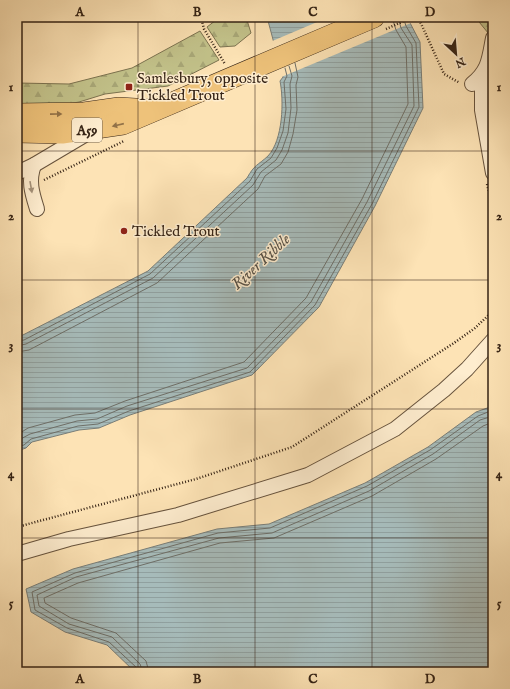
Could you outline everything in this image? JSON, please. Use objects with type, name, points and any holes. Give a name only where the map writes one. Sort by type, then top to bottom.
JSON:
[{"type":"highway","name":"A59","points":[[17,132],[62,133],[123,124],[374,17]]},
{"type":"highway","name":"A59","points":[[17,114],[84,113],[119,108],[154,110]]},
{"type":"street","points":[[493,38],[487,68],[477,80],[493,173]]},
{"type":"street","points":[[17,173],[34,165],[93,129]]},
{"type":"street","points":[[34,165],[31,173],[30,187],[37,209]]},
{"type":"street","points":[[17,554],[69,539],[178,515],[308,475],[395,429],[444,390],[493,340]]},
{"type":"path","points":[[201,17],[204,29],[233,78]]},
{"type":"path","points":[[418,17],[439,66],[444,74],[449,78]]},
{"type":"path","points":[[17,527],[196,479],[292,447],[454,343],[475,328],[493,311]]},
{"type":"green space","points":[[220,17],[246,17],[251,33],[235,46],[220,47],[207,27]]},
{"type":"green space","points":[[475,17],[493,17],[493,39]]},
{"type":"green space","points":[[200,31],[219,60],[168,86],[105,94],[79,102],[44,108],[17,107],[17,83],[69,84],[132,68]]},
{"type":"water","name":"River Ribble","points":[[267,17],[407,17],[420,42],[423,108],[375,206],[319,307],[252,375],[130,415],[99,428],[79,430],[32,442],[26,448],[17,451],[17,338],[148,271],[247,178],[254,168],[268,156],[273,149],[277,140],[281,120],[282,99],[280,81],[283,77]]},
{"type":"water","points":[[493,406],[493,672],[135,672],[107,645],[65,632],[31,612],[26,589],[73,569],[217,529],[269,524],[365,483],[428,447],[476,412]]},
{"type":"pier","points":[[329,17],[409,17],[411,23],[279,78],[281,76],[270,42]]},
{"type":"place","name":"Samlesbury, opposite Tickled Trout","points":[[129,87]]},
{"type":"place","name":"Tickled Trout","points":[[124,231]]}]
